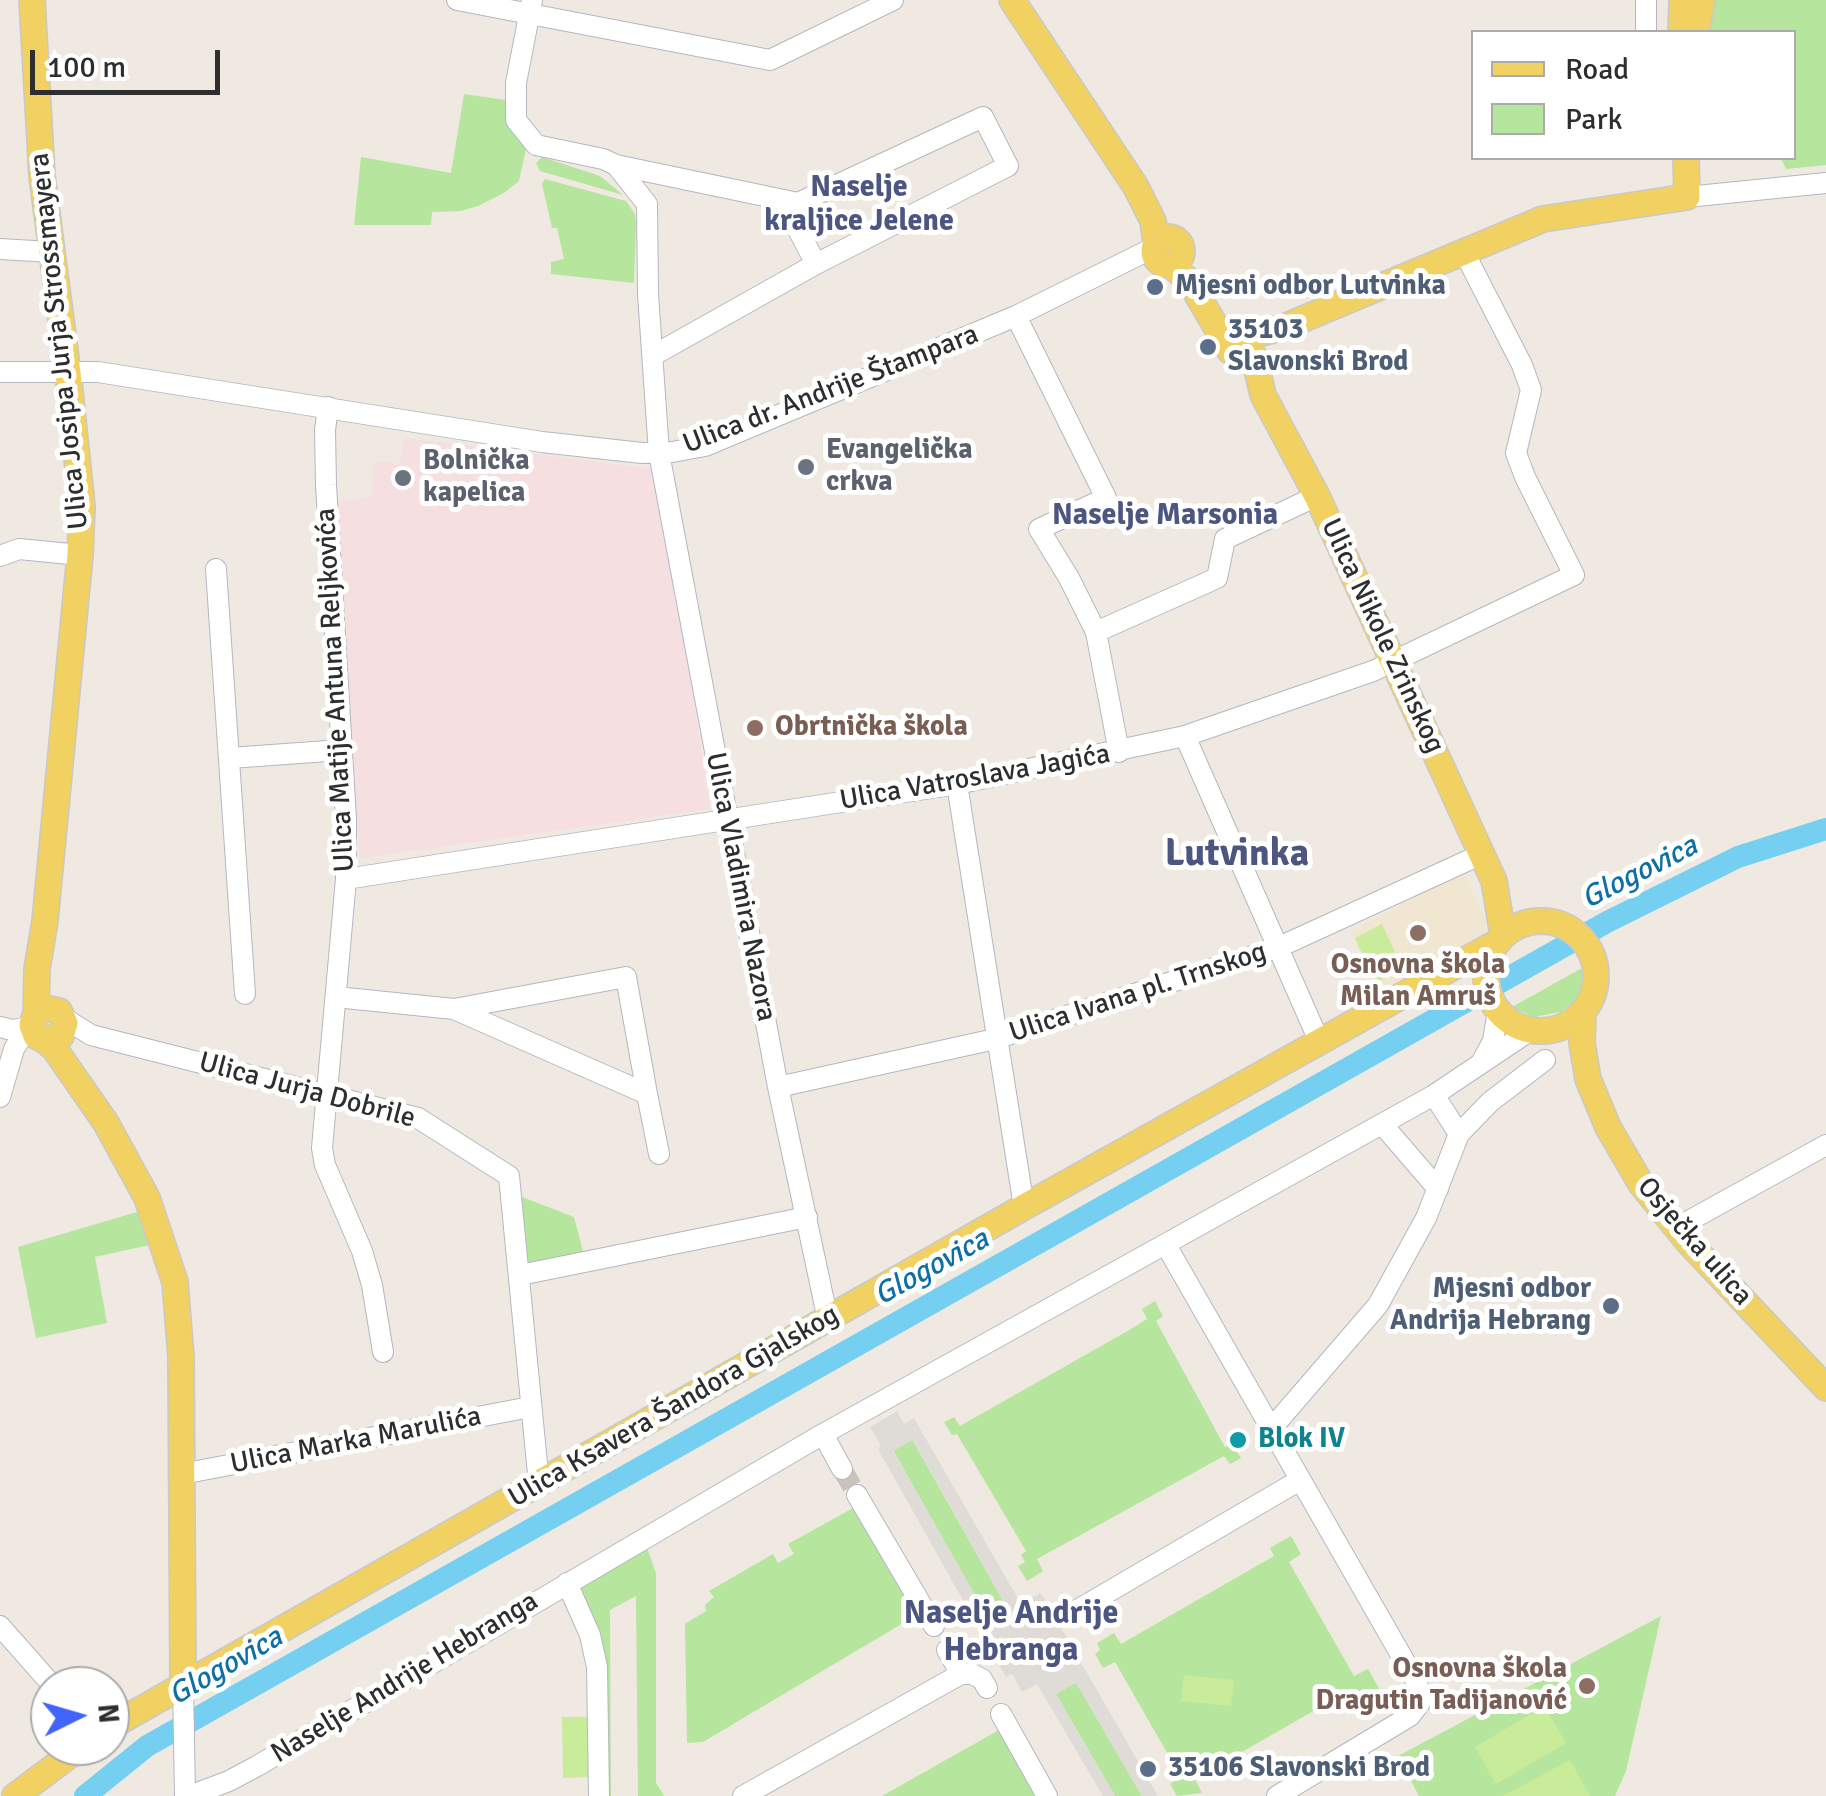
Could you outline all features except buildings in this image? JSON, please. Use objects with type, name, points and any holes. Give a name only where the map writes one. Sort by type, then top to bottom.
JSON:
[{"type":"main road","name":"Ulica Josipa Jurja Strossmayera","points":[[32,0],[42,176],[82,506],[45,921],[37,969],[45,1025],[147,1198],[168,1256],[180,1317],[183,1693]]},
{"type":"main road","name":"Ulica Nikole Zrinskog","points":[[1012,0],[1147,197],[1166,251],[1244,349],[1395,660],[1494,881],[1516,907],[1535,921]]},
{"type":"main road","points":[[1681,30],[1682,0]]},
{"type":"main road","points":[[1696,30],[1702,0]]},
{"type":"main road","points":[[1244,349],[1284,327],[1543,219],[1687,197],[1686,160]]},
{"type":"main road","name":"Ulica Nikole Zrinskog","points":[[1494,881],[1500,938]]},
{"type":"main road","points":[[1425,981],[1486,992],[1517,1026],[1537,1030],[1566,1025],[1584,1011],[1594,989],[1596,974],[1591,952],[1566,927],[1535,921],[1522,924],[1500,938],[1486,992]]},
{"type":"main road","name":"Ulica Ksavera Šandora Gjalskog","points":[[130,1718],[183,1693],[538,1484],[1500,938]]},
{"type":"main road","name":"Osječka ulica","points":[[1584,1011],[1582,1043],[1588,1078],[1608,1126],[1641,1184],[1714,1270],[1826,1388]]},
{"type":"main road","name":"Osječka ulica","points":[[1537,1030],[1562,1043],[1588,1078]]},
{"type":"main road","points":[[1714,1270],[1728,1274],[1751,1290],[1826,1372]]},
{"type":"main road","points":[[1714,1270],[1732,1306],[1826,1409]]},
{"type":"main road","points":[[16,1796],[56,1766]]},
{"type":"street","points":[[457,0],[529,7],[770,60],[893,0]]},
{"type":"street","points":[[1646,0],[1646,30]]},
{"type":"street","points":[[529,7],[516,83],[516,120],[536,145],[604,159],[616,166],[798,203],[983,117],[1008,166],[816,264],[654,355]]},
{"type":"street","points":[[616,166],[647,204],[654,188],[667,175]]},
{"type":"street","points":[[1687,197],[1826,184]]},
{"type":"street","points":[[798,203],[795,224],[816,264]]},
{"type":"street","name":"Ulica Vladimira Nazora","points":[[647,204],[648,294],[659,453],[778,1087],[828,1320]]},
{"type":"street","points":[[0,249],[51,252]]},
{"type":"street","name":"Ulica dr. Andrije Štampara","points":[[0,372],[98,372],[542,442],[659,453],[704,446],[1016,316],[1114,267],[1166,251]]},
{"type":"street","name":"Ulica Vatroslava Jagića","points":[[346,879],[957,784],[1185,736],[1373,671],[1574,575],[1516,452],[1531,390],[1464,252]]},
{"type":"street","points":[[1016,316],[1106,498],[1039,529],[1096,632],[1118,752]]},
{"type":"street","name":"Ulica Matije Antuna Reljkovića","points":[[328,408],[326,484],[346,879],[321,1131],[325,1166],[362,1251],[372,1285],[383,1352]]},
{"type":"street","points":[[1096,632],[1217,578],[1225,540],[1317,496]]},
{"type":"street","points":[[3,548],[80,555]]},
{"type":"street","points":[[216,570],[244,994]]},
{"type":"street","points":[[1185,736],[1319,1041]]},
{"type":"street","points":[[230,758],[341,750]]},
{"type":"street","points":[[957,784],[1024,1207]]},
{"type":"street","name":"Ulica Ivana pl. Trnskog","points":[[778,1087],[995,1038],[1277,948],[1482,854]]},
{"type":"street","points":[[336,997],[454,1009],[626,977],[658,1154]]},
{"type":"street","points":[[1480,1064],[1493,1041],[1486,992]]},
{"type":"street","points":[[454,1009],[646,1094]]},
{"type":"street","points":[[2,1092],[27,1047],[45,1025]]},
{"type":"street","name":"Ulica Jurja Dobrile","points":[[0,1027],[12,1030],[45,1025],[91,1035],[418,1118],[509,1176],[520,1275]]},
{"type":"street","name":"Naselje Andrije Hebranga","points":[[187,1796],[256,1766],[822,1434],[1434,1095],[1537,1030]]},
{"type":"street","points":[[1271,1429],[1378,1305],[1419,1232],[1459,1134],[1490,1102],[1545,1060]]},
{"type":"street","points":[[1434,1095],[1459,1134]]},
{"type":"street","points":[[1382,1124],[1438,1189]]},
{"type":"street","points":[[1676,1228],[1826,1145]]},
{"type":"street","points":[[538,1484],[520,1275],[807,1217]]},
{"type":"street","points":[[1166,1245],[1418,1683],[1420,1703],[1410,1716],[1277,1796]]},
{"type":"street","name":"Ulica Marka Marulića","points":[[182,1474],[530,1407]]},
{"type":"street","points":[[822,1434],[842,1469]]},
{"type":"street","points":[[1074,1612],[1300,1480]]},
{"type":"street","points":[[857,1494],[934,1626]]},
{"type":"street","name":"Naselje Andrije Hebranga","points":[[567,1583],[590,1635],[597,1668],[598,1796]]},
{"type":"street","points":[[0,1626],[35,1666]]},
{"type":"street","points":[[948,1650],[961,1674]]},
{"type":"street","points":[[756,1793],[961,1674],[982,1679],[986,1688]]},
{"type":"street","points":[[183,1693],[187,1796]]},
{"type":"street","points":[[1001,1714],[1047,1796]]},
{"type":"shaded area","points":[[404,438],[653,469],[710,809],[360,858],[335,502],[372,497],[375,461],[400,464]]},
{"type":"shaded area","name":"Osnovna škola Milan Amruš","points":[[1463,871],[1486,921],[1485,934],[1379,992],[1350,932]]},
{"type":"shaded area","name":"Naselje Andrije Hebranga","points":[[897,1411],[904,1424],[914,1418],[1021,1604],[1041,1593],[1158,1796],[1142,1796],[1076,1683],[1056,1694],[1115,1796],[1103,1796],[1037,1684],[1022,1692],[1012,1674],[1006,1677],[878,1449],[881,1446],[870,1427]],"holes":[[[913,1440],[1011,1615],[993,1626],[893,1451]]]},
{"type":"green space","points":[[1711,0],[1826,0],[1826,165],[1786,169],[1782,160],[1796,160],[1796,30],[1708,30]]},
{"type":"green space","points":[[464,94],[512,101],[526,149],[519,181],[478,206],[432,212],[431,225],[354,225],[361,157],[451,173]]},
{"type":"green space","points":[[542,157],[600,176],[623,195],[540,171],[536,163]]},
{"type":"green space","points":[[545,179],[626,201],[635,214],[636,224],[634,283],[551,274],[551,262],[564,259],[557,228],[552,228],[542,184]]},
{"type":"green space","points":[[1382,924],[1403,969],[1376,982],[1355,938]]},
{"type":"green space","points":[[1582,968],[1583,988],[1561,1012],[1533,1017],[1512,1007]]},
{"type":"green space","points":[[522,1197],[574,1217],[584,1255],[529,1263],[524,1254]]},
{"type":"green space","points":[[144,1210],[158,1243],[95,1257],[107,1323],[36,1338],[18,1247]]},
{"type":"green space","points":[[1155,1301],[1163,1316],[1156,1321],[1225,1447],[1232,1444],[1241,1458],[1230,1464],[1224,1456],[1037,1559],[1043,1571],[1027,1581],[1018,1566],[1025,1562],[1021,1555],[1026,1551],[957,1434],[952,1435],[944,1422],[954,1417],[960,1426],[1131,1329],[1147,1319],[1142,1309]]},
{"type":"green space","points":[[912,1439],[1011,1615],[992,1626],[893,1450]]},
{"type":"green space","points":[[855,1507],[915,1616],[703,1742],[687,1743],[685,1624],[706,1611],[705,1605],[714,1597],[709,1591],[773,1554],[778,1563],[794,1554],[788,1544]]},
{"type":"green space","points":[[1291,1536],[1301,1554],[1289,1562],[1354,1676],[1368,1669],[1381,1692],[1359,1704],[1350,1690],[1195,1779],[1202,1793],[1177,1796],[1170,1784],[1181,1777],[1115,1662],[1103,1668],[1095,1654],[1100,1650],[1097,1643],[1114,1633],[1121,1644],[1274,1556],[1270,1548]]},
{"type":"green space","points":[[646,1545],[656,1573],[656,1783],[664,1796],[638,1796],[636,1596],[610,1610],[611,1796],[604,1796],[579,1590],[582,1583]]},
{"type":"green space","name":"Osnovna škola Dragutin Tadijanović","points":[[1661,1616],[1626,1771],[1615,1796],[1419,1796],[1398,1756]]},
{"type":"green space","points":[[1184,1675],[1234,1680],[1231,1706],[1181,1701]]},
{"type":"green space","points":[[1076,1682],[1142,1796],[1115,1796],[1056,1694]]},
{"type":"green space","points":[[1544,1706],[1566,1743],[1496,1784],[1475,1747]]},
{"type":"green space","points":[[562,1717],[591,1717],[592,1777],[563,1778]]},
{"type":"green space","points":[[999,1730],[1036,1796],[882,1796]]},
{"type":"green space","points":[[1570,1760],[1590,1796],[1503,1796]]},
{"type":"waterway","name":"Glogovica","points":[[85,1796],[147,1746],[1607,922],[1738,857],[1826,829]]},
{"type":"tunnel","points":[[842,1469],[857,1495]]},
{"type":"place","name":"Mjesni odbor Lutvinka","points":[[1155,287]]},
{"type":"place","name":"35103 Slavonski Brod","points":[[1208,347]]},
{"type":"place","name":"Evangelička crkva","points":[[806,467]]},
{"type":"place","name":"Bolnička kapelica","points":[[403,478]]},
{"type":"place","name":"Obrtnička škola","points":[[755,728]]},
{"type":"place","name":"Osnovna škola Milan Amruš","points":[[1418,933]]},
{"type":"place","name":"Mjesni odbor Andrija Hebrang","points":[[1611,1306]]},
{"type":"place","name":"Blok IV","points":[[1238,1440]]},
{"type":"place","name":"Osnovna škola Dragutin Tadijanović","points":[[1587,1686]]},
{"type":"place","name":"35106 Slavonski Brod","points":[[1148,1769]]},
{"type":"district","name":"Naselje kraljice Jelene","points":[[859,205]]},
{"type":"district","name":"Naselje Marsonia","points":[[1165,516]]},
{"type":"district","name":"Lutvinka","points":[[1237,855]]},
{"type":"district","name":"Naselje Andrije Hebranga","points":[[1011,1634]]}]
